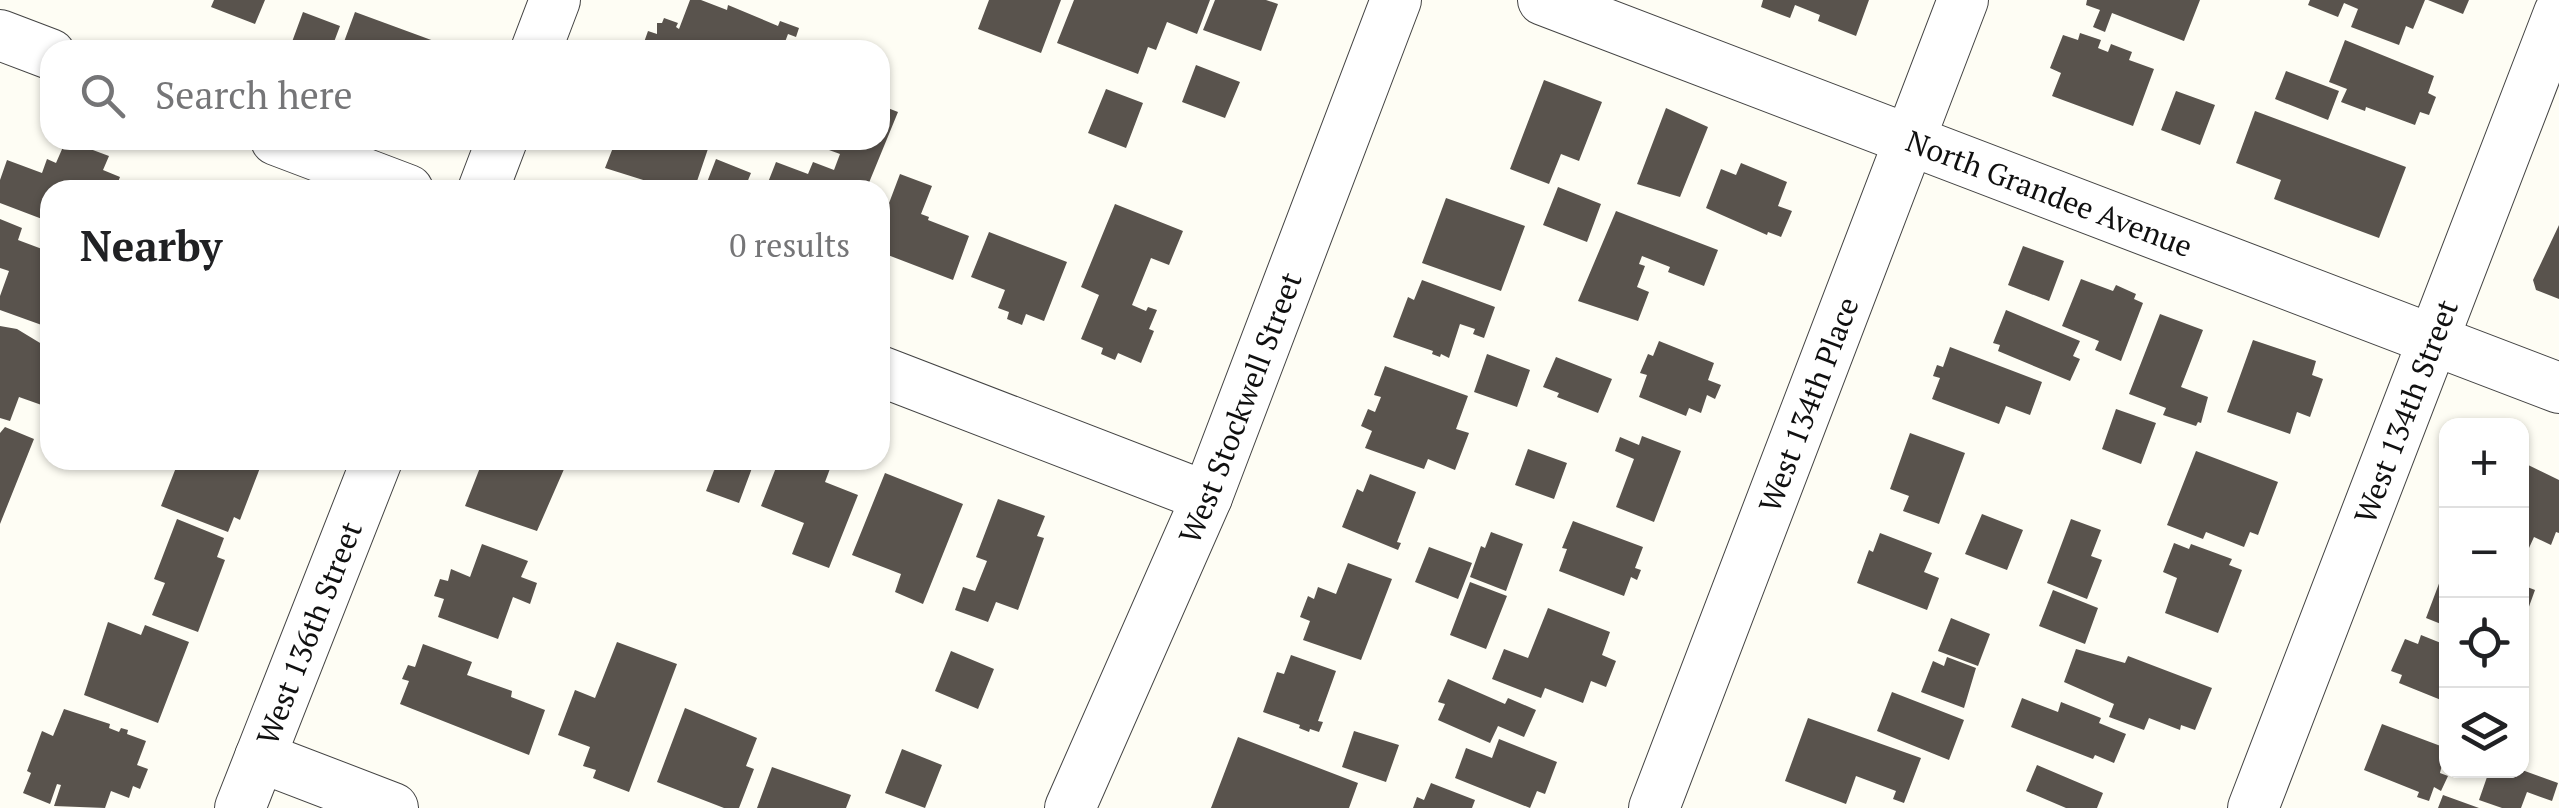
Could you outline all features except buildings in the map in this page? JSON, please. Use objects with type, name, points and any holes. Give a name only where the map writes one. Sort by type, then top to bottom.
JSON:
[{"type":"street","points":[[540,40],[555,0]]},
{"type":"street","name":"West Stockwell Street","points":[[1070,808],[1207,497],[1396,0]]},
{"type":"street","name":"North Grandee Avenue","points":[[1542,0],[2559,388]]},
{"type":"street","name":"West 134th Place","points":[[1654,808],[1964,0]]},
{"type":"street","name":"West 134th Street","points":[[2253,808],[2559,13]]},
{"type":"street","points":[[0,35],[40,50]]},
{"type":"street","points":[[302,150],[382,180]]},
{"type":"street","points":[[486,180],[498,150]]},
{"type":"street","points":[[890,375],[1207,497]]},
{"type":"street","name":"West 136th Street","points":[[240,808],[372,470]]},
{"type":"street","points":[[260,757],[392,808]]}]
